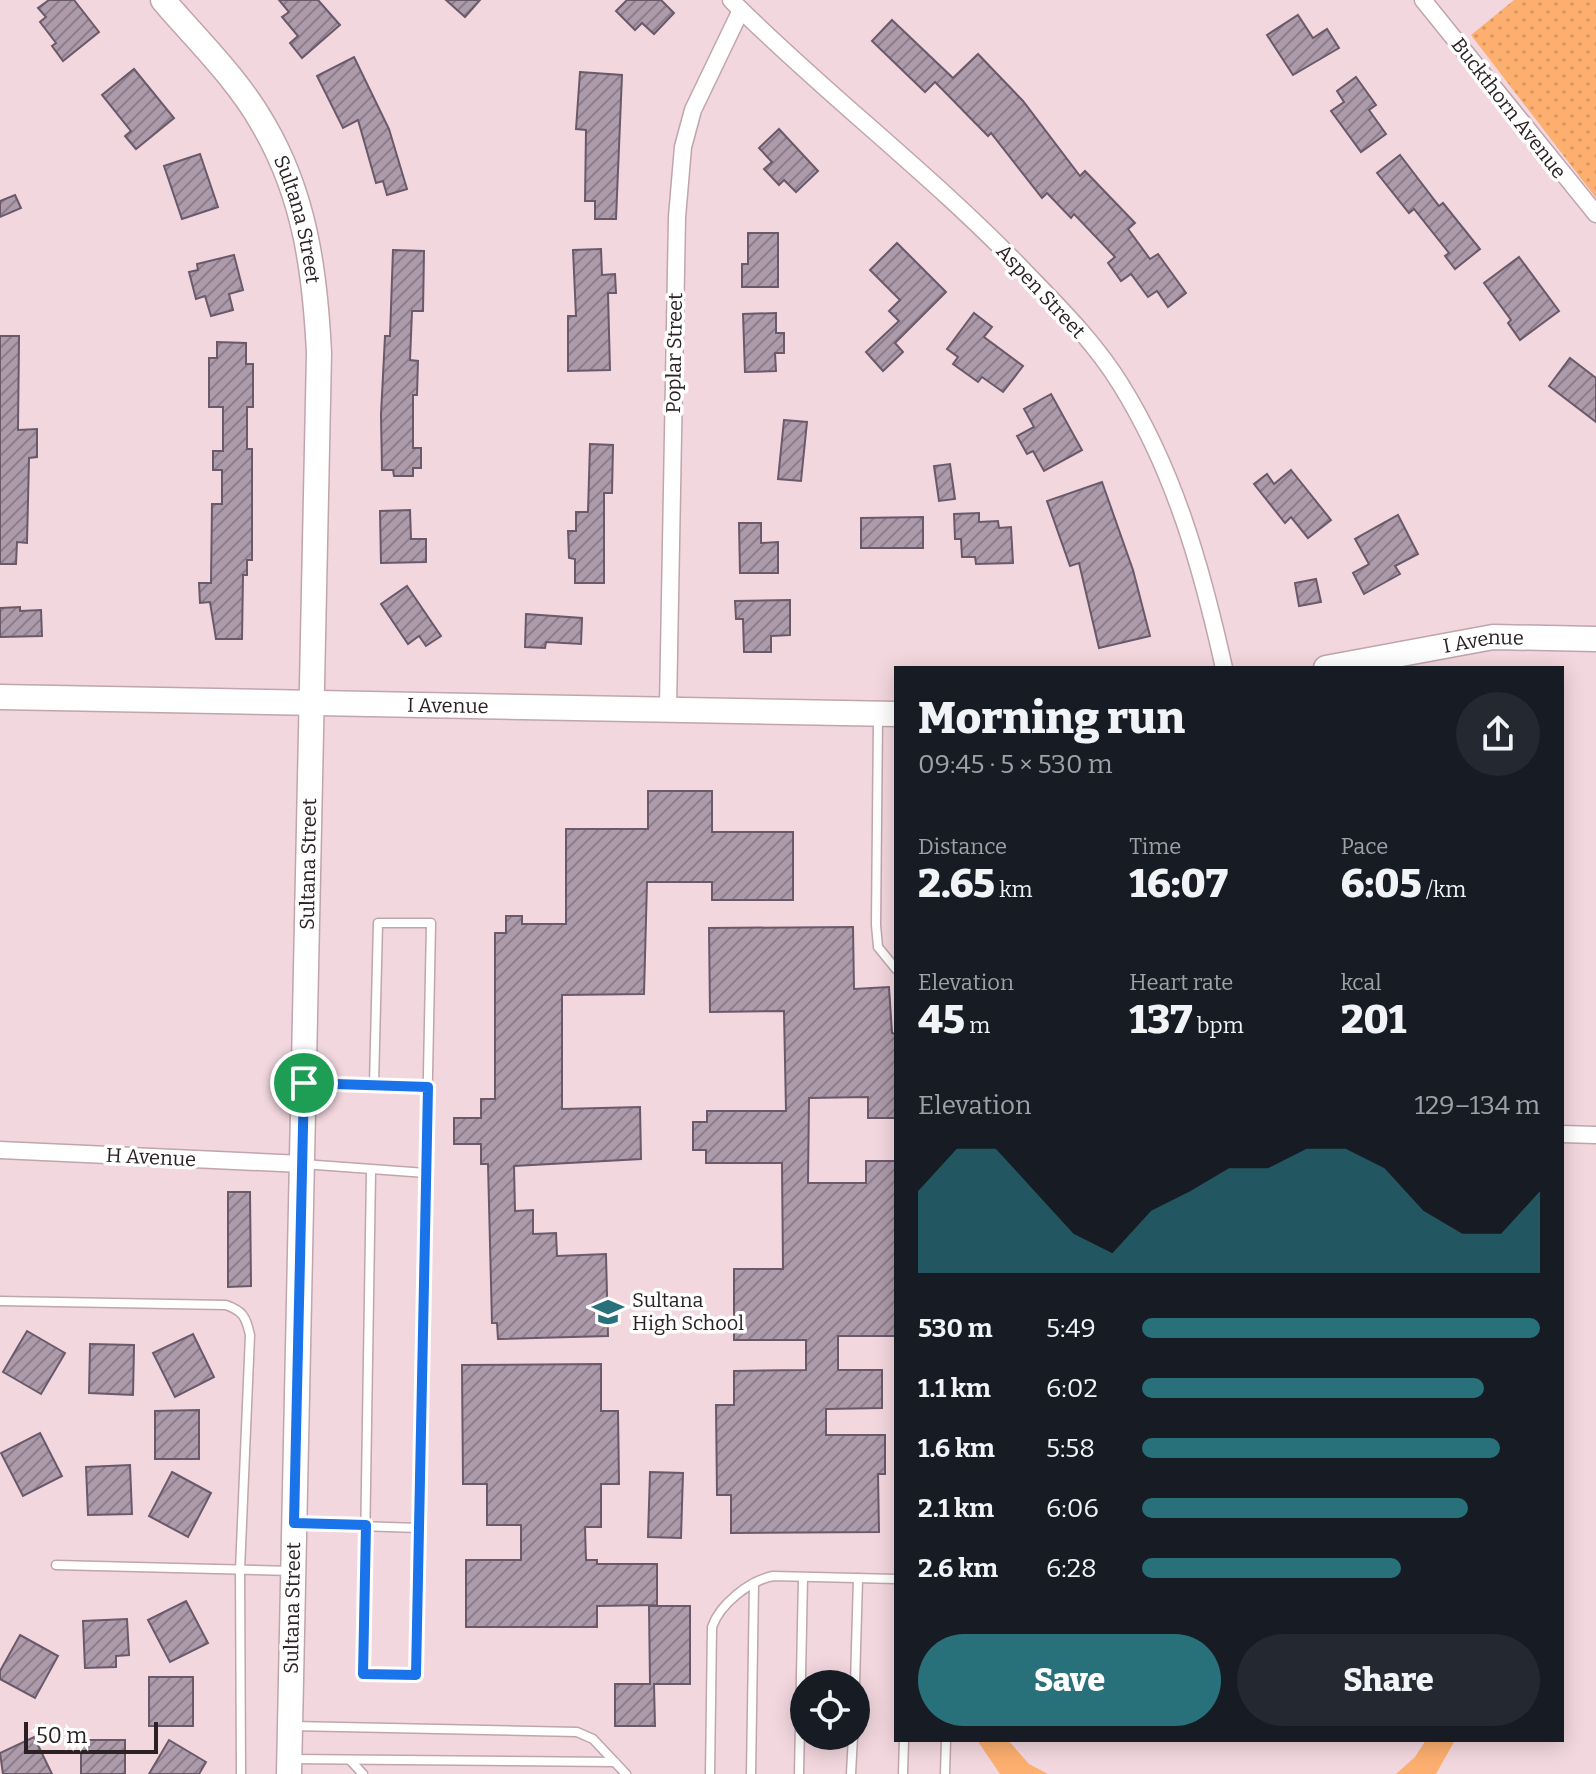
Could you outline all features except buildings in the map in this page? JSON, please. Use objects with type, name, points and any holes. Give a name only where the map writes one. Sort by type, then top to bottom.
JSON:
[{"type":"street","name":"Sultana Street","points":[[163,0],[235,83],[263,122],[285,165],[313,263],[319,353],[289,1767]]},
{"type":"street","name":"Buckthorn Avenue","points":[[1423,0],[1596,214]]},
{"type":"street","name":"Aspen Street","points":[[736,5],[998,244],[1072,320],[1121,384],[1156,451],[1197,555],[1224,666]]},
{"type":"street","name":"Poplar Street","points":[[668,708],[677,217],[683,147],[693,110],[736,5]]},
{"type":"street","name":"I Avenue","points":[[1337,666],[1493,637],[1596,639]]},
{"type":"street","name":"I Avenue","points":[[0,697],[887,714]]},
{"type":"street","points":[[1564,1134],[1596,1135]]},
{"type":"street","name":"H Avenue","points":[[0,1150],[302,1164]]},
{"type":"lane","points":[[887,714],[876,925],[878,947],[894,967]]},
{"type":"lane","points":[[371,1171],[363,1674],[416,1675],[431,923],[378,923],[374,1085]]},
{"type":"lane","points":[[304,1083],[428,1087]]},
{"type":"lane","points":[[302,1164],[426,1173]]},
{"type":"lane","points":[[0,1301],[226,1305],[239,1310],[245,1317],[250,1335],[240,1570],[241,1774]]},
{"type":"lane","points":[[294,1523],[419,1528]]},
{"type":"lane","points":[[56,1565],[293,1571]]},
{"type":"lane","points":[[710,1774],[712,1627],[717,1612],[754,1583],[773,1576],[894,1579]]},
{"type":"lane","points":[[799,1774],[803,1577]]},
{"type":"lane","points":[[855,1670],[858,1578]]},
{"type":"lane","points":[[751,1774],[754,1583]]},
{"type":"lane","points":[[290,1726],[577,1732],[593,1739],[626,1774]]},
{"type":"lane","points":[[903,1774],[904,1742]]},
{"type":"lane","points":[[945,1774],[946,1742]]},
{"type":"lane","points":[[851,1774],[852,1750]]},
{"type":"lane","points":[[289,1767],[350,1760],[615,1762]]},
{"type":"lane","points":[[350,1760],[363,1774]]},
{"type":"shaded area","points":[[1514,0],[1596,0],[1596,198],[1471,35]]},
{"type":"shaded area","points":[[978,1742],[1010,1742],[1029,1764],[1048,1774],[1000,1774]]},
{"type":"shaded area","points":[[1425,1742],[1454,1742],[1436,1774],[1396,1774],[1415,1757]]},
{"type":"place","name":"Sultana High School","points":[[608,1312]]},
{"type":"route","points":[[304,1083],[428,1087],[416,1675],[363,1674],[366,1525],[294,1523],[304,1083]]}]
